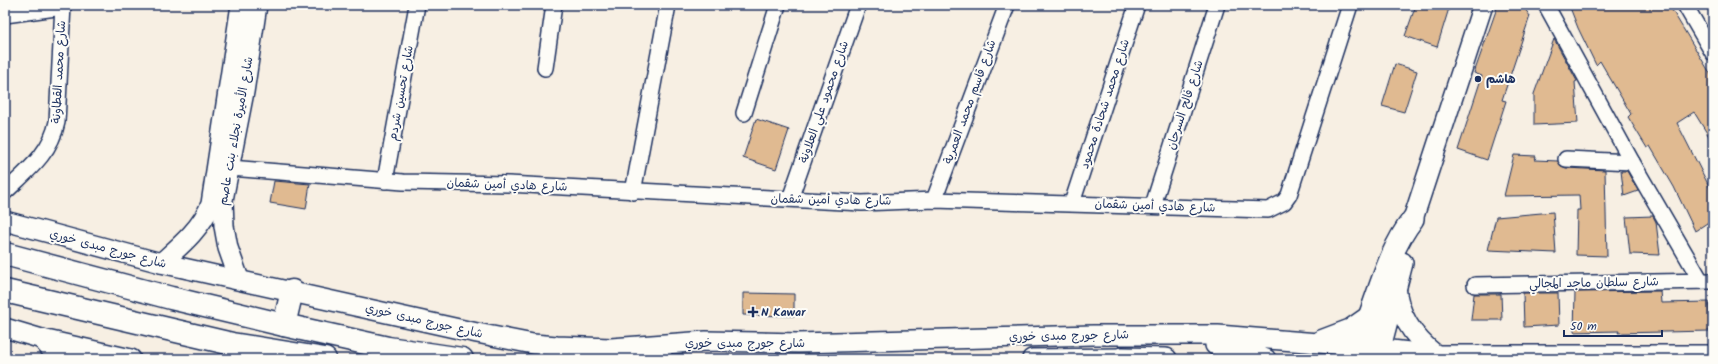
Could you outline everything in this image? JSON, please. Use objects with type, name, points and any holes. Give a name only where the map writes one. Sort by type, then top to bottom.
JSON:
[{"type":"main road","points":[[1378,354],[1413,219]]},
{"type":"main road","points":[[1354,352],[1370,315],[1396,246],[1403,232],[1413,219]]},
{"type":"main road","points":[[5,254],[171,298],[284,325],[388,348],[462,359]]},
{"type":"main road","points":[[5,291],[232,344],[326,359]]},
{"type":"main road","points":[[284,325],[292,291]]},
{"type":"main road","points":[[1122,358],[1166,359]]},
{"type":"street","name":"شارع الأميرة نجلاء بنت عاصم","points":[[239,279],[228,248],[223,212],[223,200],[224,168],[241,5]]},
{"type":"street","name":"شارع الأميرة نجلاء بنت عاصم","points":[[161,263],[182,245],[202,221],[224,168],[244,92],[257,5]]},
{"type":"street","name":"شارع تحسين شردم","points":[[385,181],[417,5]]},
{"type":"street","points":[[545,68],[554,5]]},
{"type":"street","points":[[633,192],[668,5]]},
{"type":"street","points":[[744,113],[778,5]]},
{"type":"street","name":"شارع محمود علي العلاونة","points":[[790,199],[858,5]]},
{"type":"street","name":"شارع قاسم محمد العمرية","points":[[934,200],[1007,5]]},
{"type":"street","name":"شارع محمد شحادة محمود","points":[[1072,203],[1138,5]]},
{"type":"street","name":"شارع فالح السرحان","points":[[1154,205],[1217,5]]},
{"type":"street","name":"شارع هادي أمين شقمان","points":[[224,168],[385,181],[508,184],[633,192],[862,203],[934,200],[1154,205],[1260,210],[1277,207],[1284,202],[1289,195],[1350,5]]},
{"type":"street","points":[[1413,219],[1483,5]]},
{"type":"street","points":[[1546,5],[1632,162],[1707,281]]},
{"type":"street","points":[[1685,5],[1713,53]]},
{"type":"street","points":[[5,15],[63,6]]},
{"type":"street","name":"شارع محمد القطاونة","points":[[5,192],[43,155],[51,144],[55,133],[57,122],[63,6]]},
{"type":"street","points":[[1566,159],[1632,162]]},
{"type":"street","name":"شارع جورج مبدى خوري","points":[[5,221],[161,263],[533,344],[570,347],[611,348],[706,341],[798,343],[1093,335],[1218,335],[1309,342],[1354,352],[1436,355],[1457,358],[1713,355]]},
{"type":"street","name":"شارع سلطان ماجد المجالي","points":[[1475,284],[1707,281]]},
{"type":"street","points":[[1396,286],[1397,299],[1408,325],[1420,341],[1436,355]]},
{"type":"street","points":[[1309,342],[1340,334],[1370,315]]},
{"type":"street","points":[[5,328],[42,339],[131,359]]},
{"type":"street","points":[[1093,335],[1213,344],[1232,348],[1266,359]]},
{"type":"street","points":[[42,339],[59,359]]},
{"type":"street","points":[[611,348],[663,359]]},
{"type":"street","points":[[1032,359],[1122,358]]},
{"type":"building","points":[[1416,5],[1450,5],[1437,47],[1405,36]]},
{"type":"building","points":[[1498,5],[1522,5],[1530,16],[1502,100],[1506,101],[1487,160],[1458,150],[1482,76],[1474,73]]},
{"type":"building","points":[[1569,5],[1669,5],[1713,78],[1713,143],[1694,112],[1677,123],[1713,194],[1713,219],[1695,231],[1674,187],[1650,146],[1647,148],[1628,117],[1631,114],[1600,61],[1596,65],[1578,28]]},
{"type":"building","points":[[1554,39],[1577,81],[1575,82],[1578,123],[1534,125],[1534,94]]},
{"type":"building","points":[[1395,64],[1417,71],[1404,112],[1382,106]]},
{"type":"building","points":[[756,119],[789,130],[776,169],[743,158]]},
{"type":"building","points":[[1514,155],[1536,156],[1535,160],[1558,161],[1561,166],[1566,168],[1605,170],[1607,256],[1576,255],[1577,210],[1580,210],[1579,195],[1504,196]]},
{"type":"building","points":[[1621,171],[1627,171],[1638,191],[1624,196]]},
{"type":"building","points":[[274,181],[310,184],[306,209],[270,203]]},
{"type":"building","points":[[1553,212],[1556,253],[1488,250],[1496,217]]},
{"type":"building","points":[[1653,216],[1656,222],[1660,255],[1630,254],[1626,217]]},
{"type":"building","points":[[1660,291],[1661,303],[1709,302],[1710,331],[1618,333],[1619,331],[1574,332],[1575,292]]},
{"type":"building","points":[[743,293],[794,294],[794,316],[743,315]]},
{"type":"building","points":[[1523,293],[1558,293],[1559,325],[1524,327]]},
{"type":"building","points":[[1474,294],[1501,294],[1502,320],[1471,320]]},
{"type":"place","name":"هاشم","points":[[1478,79]]},
{"type":"place","name":"N Kawar","points":[[753,312]]}]
